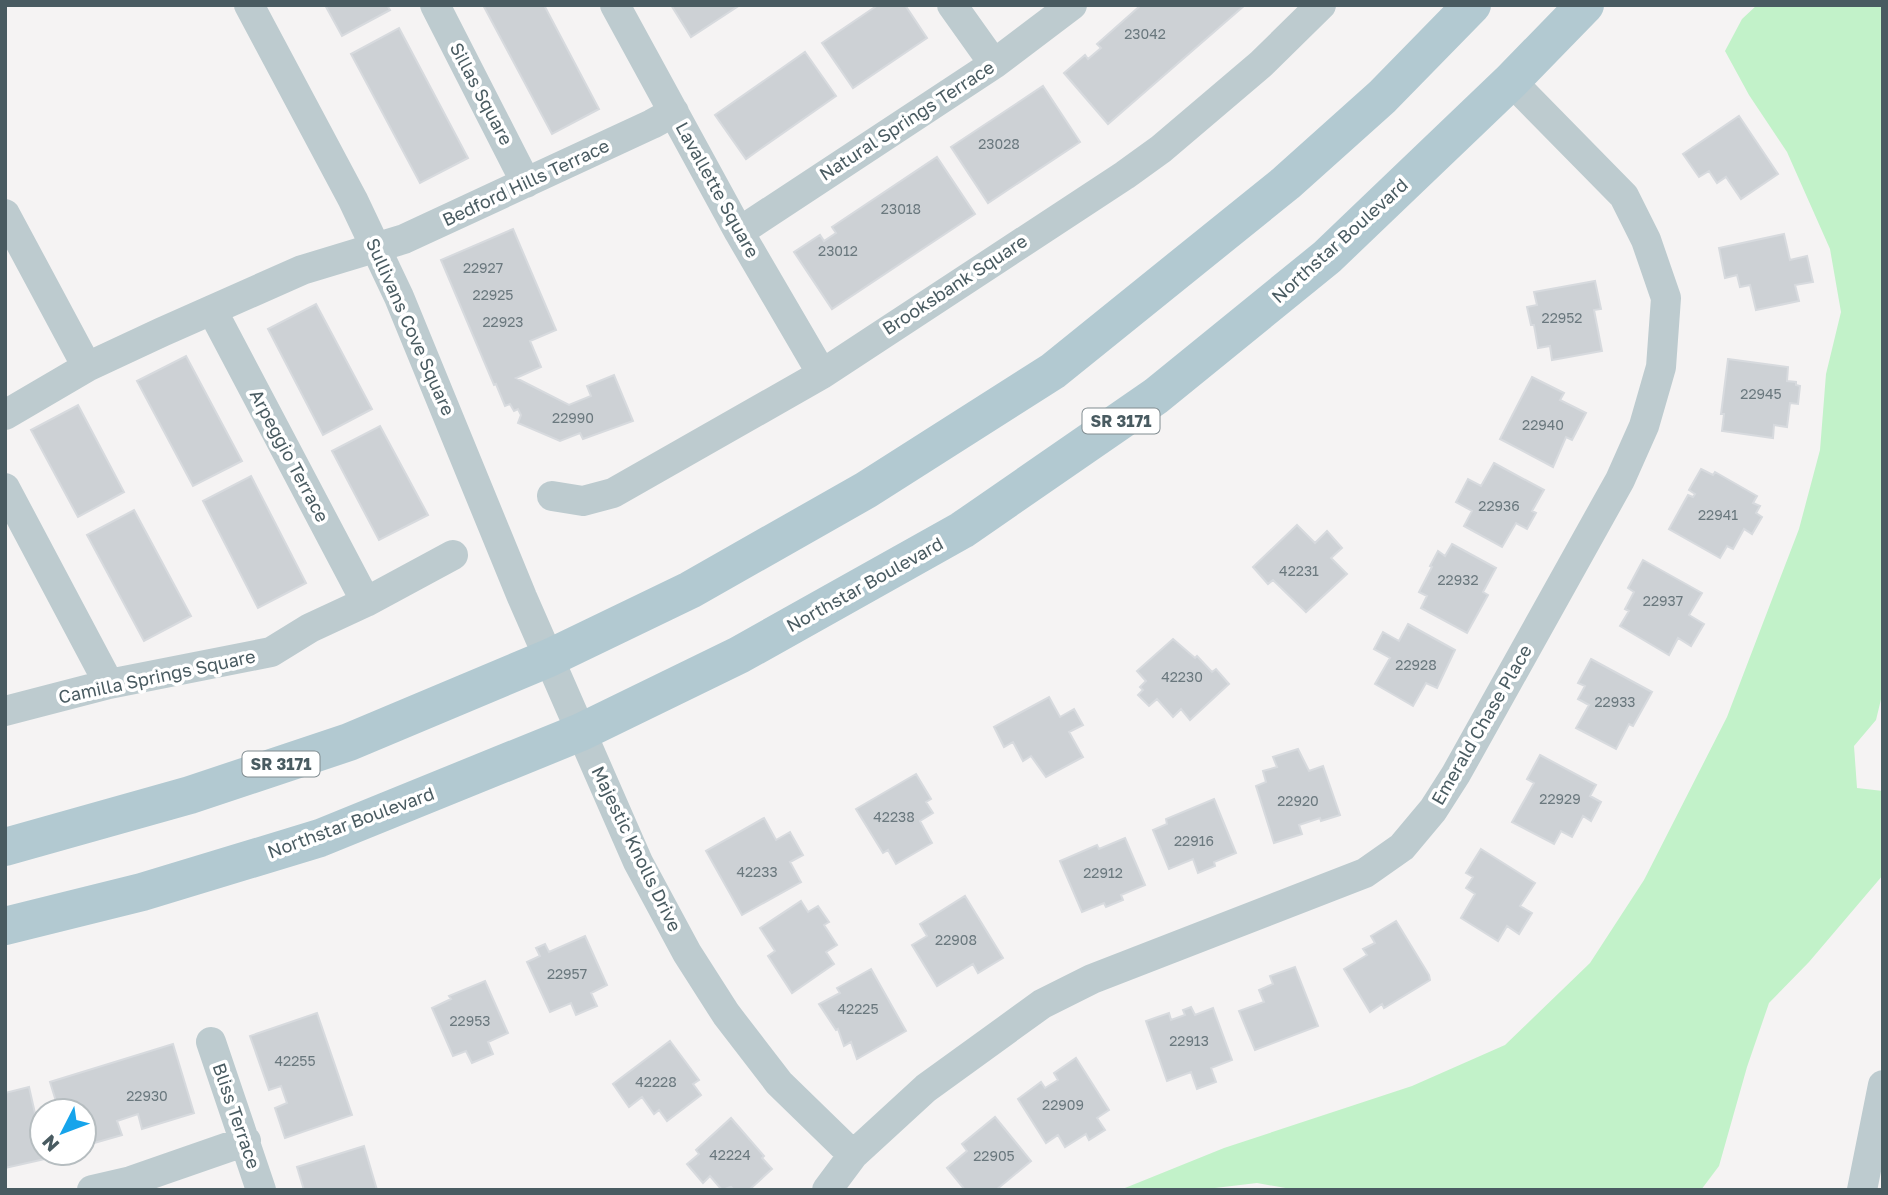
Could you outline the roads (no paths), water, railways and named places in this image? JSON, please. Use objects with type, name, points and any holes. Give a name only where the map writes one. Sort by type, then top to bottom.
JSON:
[{"type":"main road","name":"SR 3171","points":[[5,847],[190,795],[349,742],[549,658],[690,590],[776,542],[866,490],[1053,372],[1286,183],[1382,97],[1472,5]]},
{"type":"main road","name":"Northstar Boulevard","points":[[5,926],[142,892],[362,823],[581,732],[739,655],[962,530],[1156,396],[1327,257],[1511,81],[1585,5]]},
{"type":"street","name":"Sullivans Cove Square","points":[[249,5],[353,200],[421,344],[549,658]]},
{"type":"street","name":"Sillas Square","points":[[435,5],[526,183]]},
{"type":"street","name":"Lavallette Square","points":[[615,5],[739,232],[822,374]]},
{"type":"street","points":[[952,5],[994,64]]},
{"type":"street","name":"Natural Springs Terrace","points":[[739,232],[994,64],[1072,5]]},
{"type":"street","name":"Brooksbank Square","points":[[552,496],[583,501],[613,493],[822,374],[1161,149],[1261,64],[1321,5]]},
{"type":"street","name":"Emerald Chase Place","points":[[827,1190],[853,1155],[926,1088],[1042,1004],[1092,979],[1365,873],[1402,847],[1433,810],[1456,774],[1625,469],[1643,426],[1661,367],[1666,298],[1646,240],[1624,197],[1511,81]]},
{"type":"street","name":"Bedford Hills Terrace","points":[[375,247],[404,239],[674,112]]},
{"type":"street","points":[[5,214],[87,367]]},
{"type":"street","points":[[5,415],[87,367],[212,310],[302,270],[375,247]]},
{"type":"street","name":"Arpeggio Terrace","points":[[212,310],[366,602]]},
{"type":"street","points":[[5,488],[109,684]]},
{"type":"street","name":"Camilla Springs Square","points":[[5,710],[109,684],[271,652],[310,628],[366,602],[453,555]]},
{"type":"street","name":"Majestic Knolls Drive","points":[[549,658],[643,872],[687,953],[726,1014],[779,1083],[853,1155]]},
{"type":"street","name":"Bliss Terrace","points":[[211,1042],[261,1190]]},
{"type":"street","points":[[1862,1190],[1883,1085]]},
{"type":"street","points":[[92,1190],[131,1181],[246,1141]]}]
